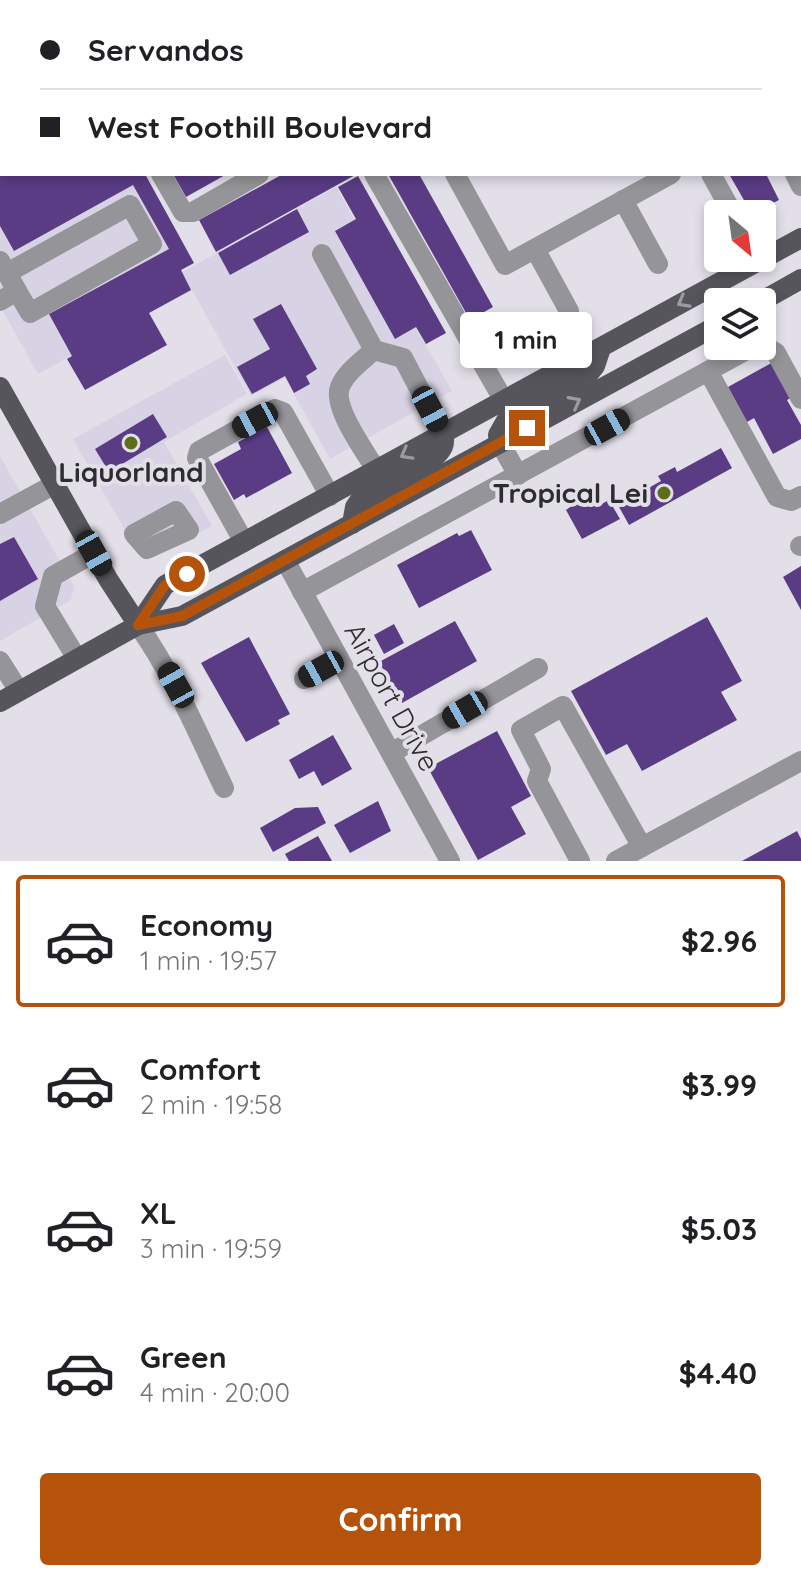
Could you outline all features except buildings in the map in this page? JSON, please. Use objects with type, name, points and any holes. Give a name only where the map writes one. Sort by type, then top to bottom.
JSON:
[{"type":"main road","points":[[138,625],[165,585],[801,238]]},
{"type":"main road","points":[[776,293],[801,279]]},
{"type":"main road","points":[[500,443],[498,435],[507,419],[587,376],[595,366],[601,348]]},
{"type":"main road","points":[[0,702],[138,625],[182,616],[500,443],[704,348]]},
{"type":"main road","points":[[1,391],[138,625]]},
{"type":"main road","points":[[352,524],[359,501],[435,457],[442,450],[445,441],[443,434]]},
{"type":"street","points":[[162,176],[183,212],[193,212],[256,176]]},
{"type":"street","points":[[375,176],[504,401]]},
{"type":"street","points":[[457,176],[505,265],[667,176]]},
{"type":"street","points":[[712,176],[725,200]]},
{"type":"street","points":[[623,200],[658,264]]},
{"type":"street","points":[[130,205],[152,244],[30,313],[6,282],[130,205]]},
{"type":"street","points":[[535,249],[569,311]]},
{"type":"street","points":[[322,254],[374,350],[403,358],[443,434]]},
{"type":"street","points":[[374,350],[350,371],[340,387],[338,403],[376,470]]},
{"type":"street","points":[[776,353],[801,399]]},
{"type":"street","points":[[302,592],[708,371],[712,360]]},
{"type":"street","points":[[708,371],[777,497],[791,501],[801,496]]},
{"type":"street","points":[[244,542],[197,458],[199,451],[275,409],[283,412],[330,496]]},
{"type":"street","points":[[500,443],[518,475]]},
{"type":"street","points":[[0,514],[55,484]]},
{"type":"street","points":[[76,657],[45,606],[53,576],[94,553]]},
{"type":"street","name":"Airport Drive","points":[[285,560],[450,861]]},
{"type":"street","points":[[138,625],[185,702],[224,788]]},
{"type":"street","points":[[304,679],[339,659]]},
{"type":"street","points":[[0,661],[19,691]]},
{"type":"street","points":[[391,753],[538,668]]},
{"type":"street","points":[[580,861],[537,781],[541,769],[521,730],[563,706],[642,847]]},
{"type":"street","points":[[616,861],[801,761]]},
{"type":"shaded area","points":[[0,176],[128,176],[182,272],[336,187],[452,391],[330,459],[285,378],[251,396],[192,290],[38,374],[0,306]]},
{"type":"shaded area","points":[[225,355],[247,394],[164,442],[212,526],[153,557],[135,548],[73,439]]},
{"type":"shaded area","points":[[0,456],[74,586],[71,600],[0,641]]},
{"type":"place","name":"Liquorland","points":[[131,443]]},
{"type":"place","name":"Tropical Lei","points":[[664,493]]},
{"type":"route","points":[[187,574],[165,585],[138,625],[182,616],[527,428]]}]
